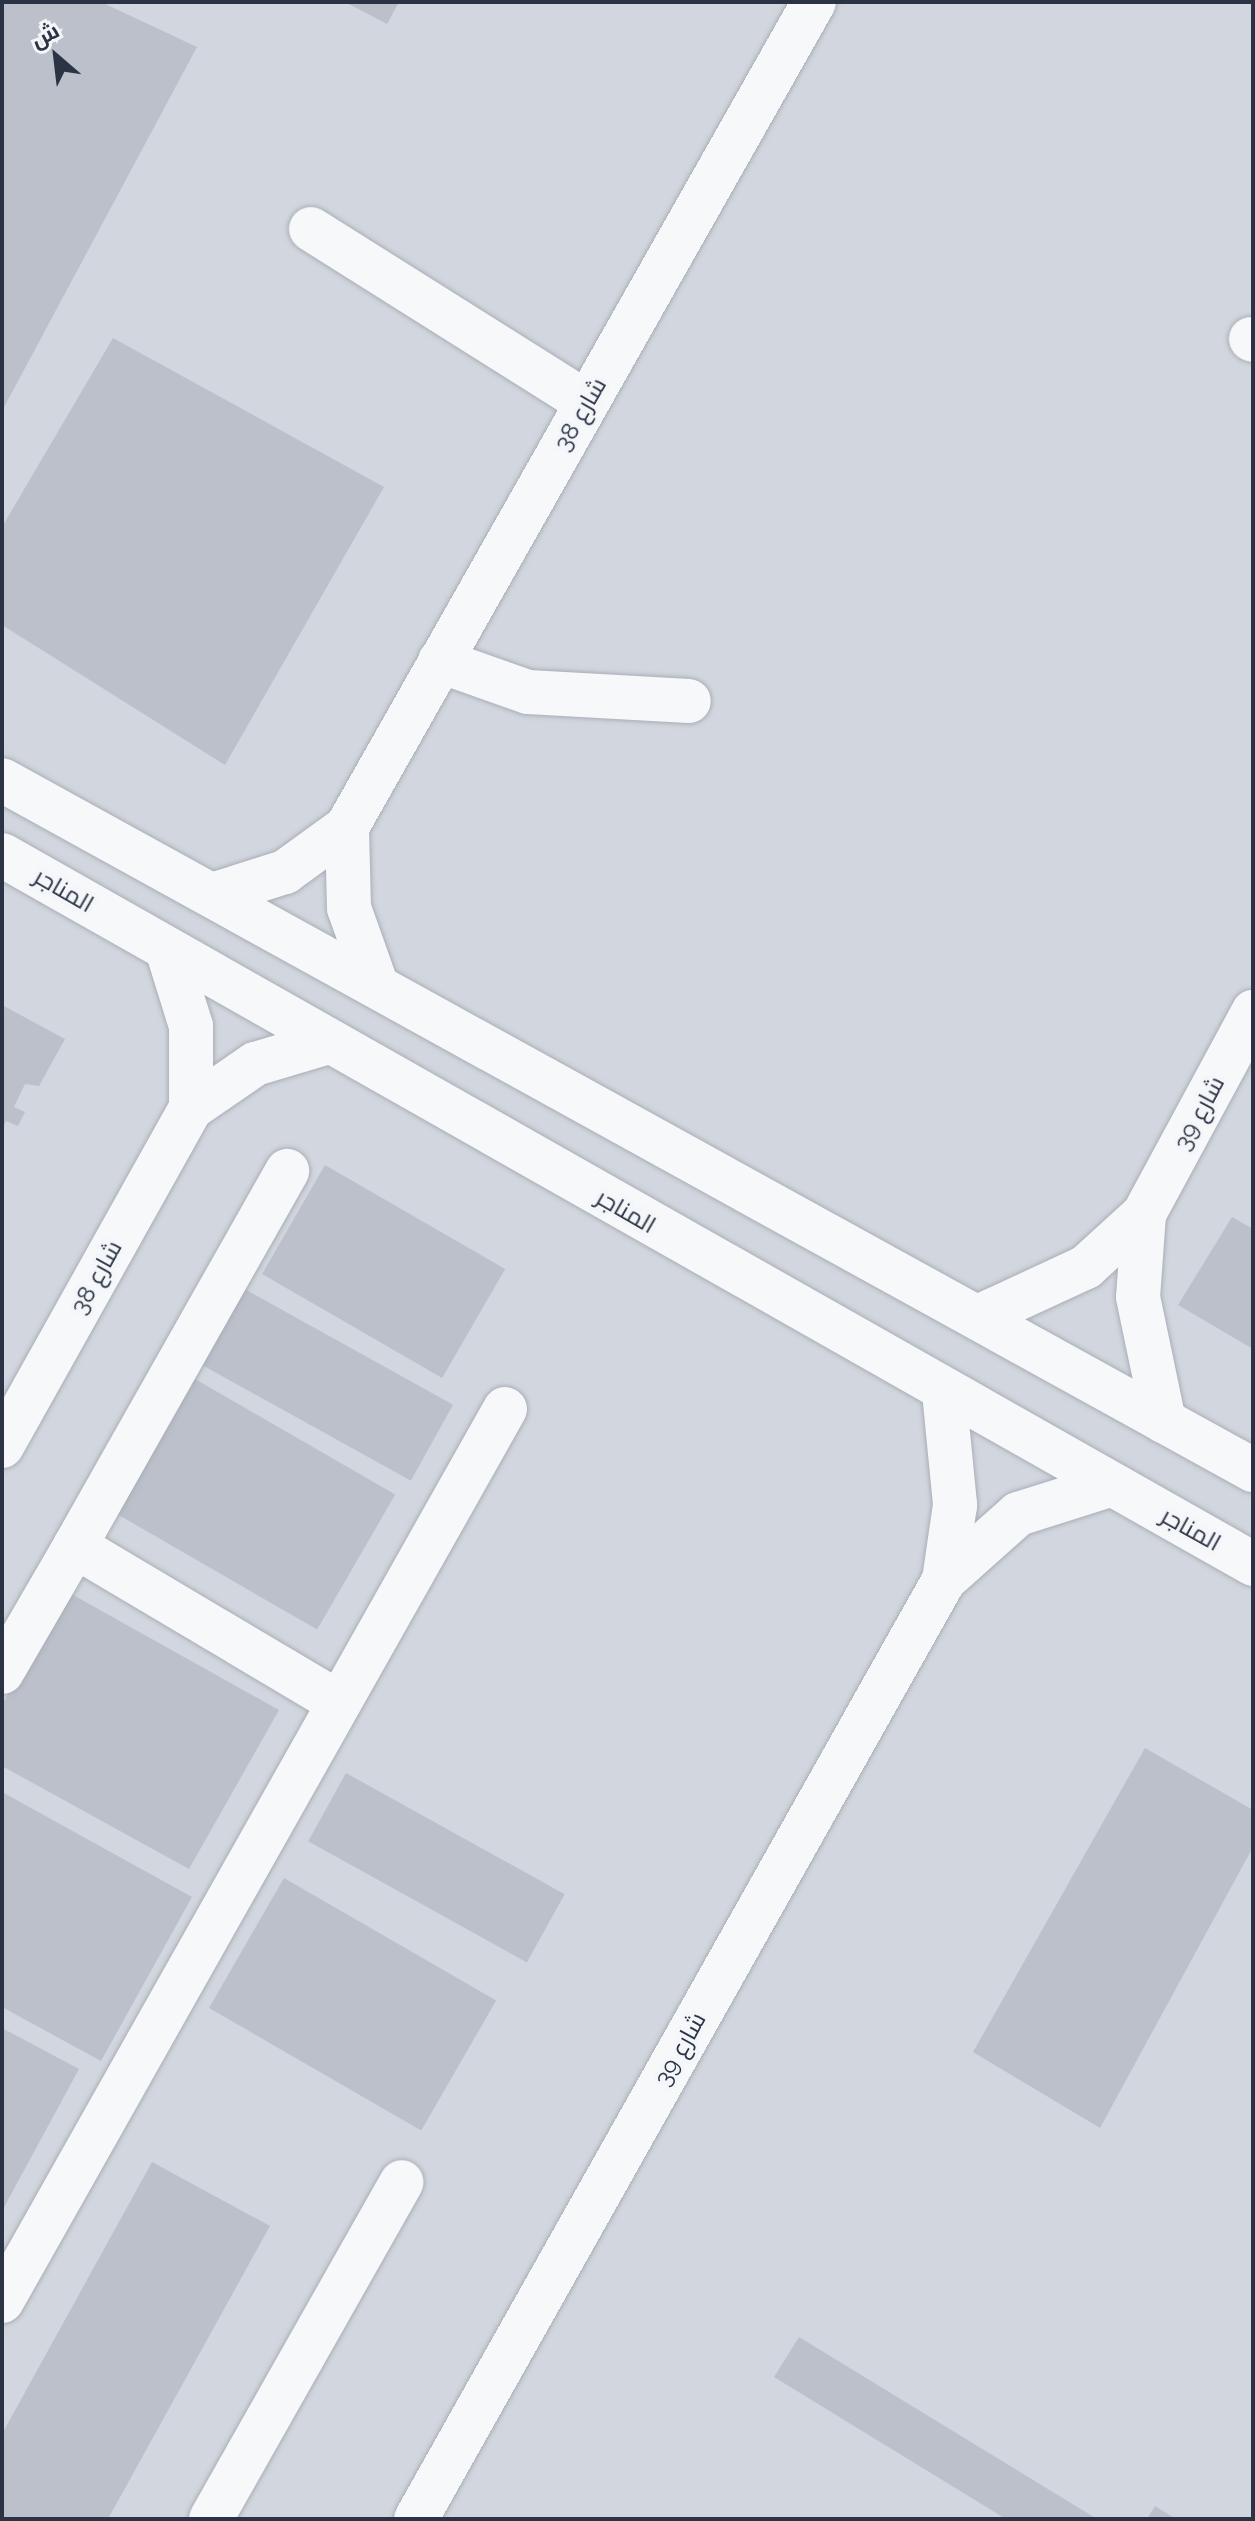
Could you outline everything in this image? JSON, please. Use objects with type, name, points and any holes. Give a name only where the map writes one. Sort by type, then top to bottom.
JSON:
[{"type":"street","name":"شارع 38","points":[[212,895],[285,872],[347,827],[814,2]]},
{"type":"street","points":[[311,229],[586,402]]},
{"type":"street","points":[[440,661],[528,692],[689,701]]},
{"type":"street","points":[[2,780],[1253,1470]]},
{"type":"street","points":[[347,827],[349,908],[376,984]]},
{"type":"street","name":"المناجر","points":[[2,855],[944,1392],[1253,1564]]},
{"type":"street","name":"شارع 38","points":[[167,949],[191,1026],[191,1108]]},
{"type":"street","name":"شارع 39","points":[[978,1317],[1063,1281],[1144,1214],[1253,1012]]},
{"type":"street","name":"شارع 38","points":[[2,1446],[191,1108],[255,1064],[329,1042]]},
{"type":"street","points":[[2,1672],[287,1171]]},
{"type":"street","name":"شارع 39","points":[[1144,1214],[1138,1297],[1164,1421]]},
{"type":"street","name":"شارع 39","points":[[944,1392],[955,1493],[944,1580]]},
{"type":"street","points":[[2,2301],[505,1409]]},
{"type":"street","name":"شارع 39","points":[[416,2519],[944,1580],[1018,1514],[1110,1485]]},
{"type":"street","points":[[75,1546],[339,1703]]},
{"type":"street","points":[[211,2519],[402,2182]]},
{"type":"shaded area","points":[[2,2],[1253,2],[1253,2519],[2,2519]]},
{"type":"building","points":[[2,2],[101,2],[197,47],[2,411]]},
{"type":"building","points":[[345,2],[399,2],[387,24]]},
{"type":"building","points":[[113,338],[384,487],[225,765],[2,625],[2,527]]},
{"type":"building","points":[[2,1005],[65,1039],[39,1086],[25,1084],[14,1107],[25,1112],[18,1126],[6,1121],[2,1129]]},
{"type":"building","points":[[325,1165],[505,1269],[442,1378],[262,1274]]},
{"type":"building","points":[[1232,1217],[1253,1229],[1253,1349],[1178,1305]]},
{"type":"building","points":[[230,1281],[453,1405],[411,1481],[188,1357]]},
{"type":"building","points":[[183,1372],[395,1494],[317,1630],[105,1507]]},
{"type":"building","points":[[66,1591],[279,1710],[189,1869],[2,1766],[2,1705]]},
{"type":"building","points":[[1145,1748],[1253,1810],[1253,1847],[1100,2128],[973,2052]]},
{"type":"building","points":[[346,1773],[565,1894],[527,1962],[308,1841]]},
{"type":"building","points":[[2,1792],[192,1897],[101,2061],[2,2007]]},
{"type":"building","points":[[284,1878],[496,2000],[421,2130],[209,2008]]},
{"type":"building","points":[[2,2028],[79,2069],[2,2211]]},
{"type":"building","points":[[152,2162],[270,2226],[108,2519],[2,2519],[2,2434]]},
{"type":"building","points":[[799,2337],[1097,2519],[1006,2519],[774,2377]]},
{"type":"building","points":[[1155,2506],[1176,2519],[1147,2519]]}]
